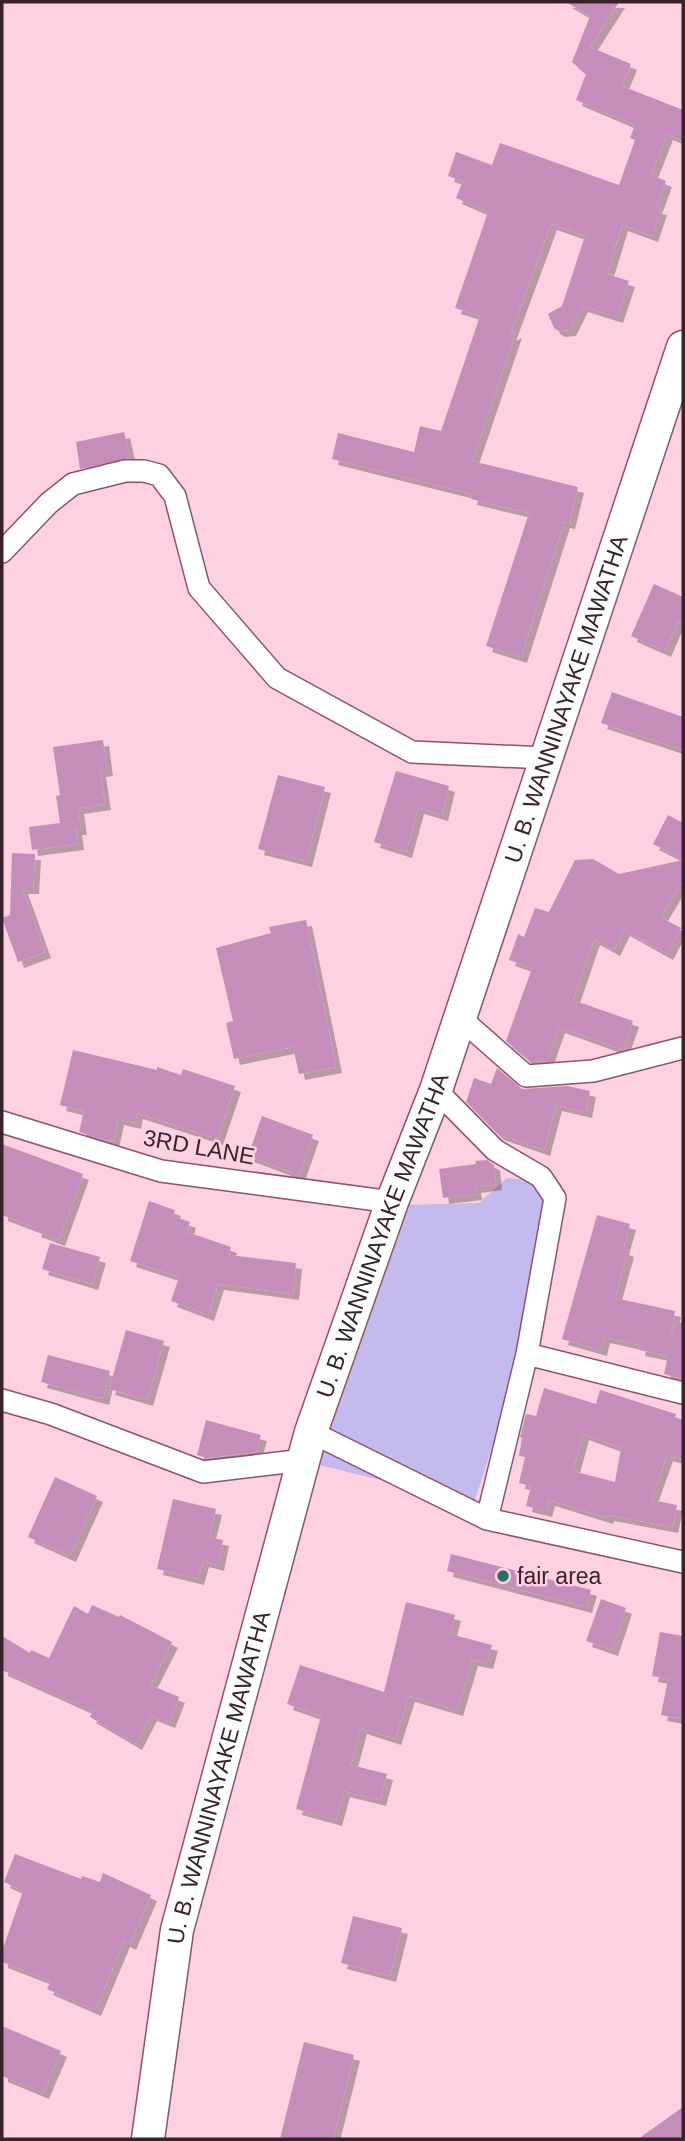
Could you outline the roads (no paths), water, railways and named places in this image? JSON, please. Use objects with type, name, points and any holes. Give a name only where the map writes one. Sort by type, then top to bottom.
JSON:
[{"type":"main road","name":"U. B. WANNINAYAKE MAWATHA","points":[[148,2139],[177,1930],[307,1446],[392,1202],[436,1090],[458,1017],[682,355]]},
{"type":"street","points":[[2,552],[49,503],[73,484],[125,471],[144,471],[159,475],[175,496],[198,588],[278,678],[412,752],[545,758]]},
{"type":"street","points":[[458,1017],[526,1076],[593,1071],[683,1048]]},
{"type":"street","points":[[436,1090],[495,1150],[541,1177],[555,1198],[527,1354],[487,1519]]},
{"type":"street","name":"3RD LANE","points":[[2,1122],[161,1171],[392,1202]]},
{"type":"street","points":[[527,1354],[683,1393]]},
{"type":"street","points":[[2,1400],[51,1413],[202,1472],[307,1446],[487,1519],[683,1562]]},
{"type":"place","name":"fair area","points":[[503,1576]]}]
